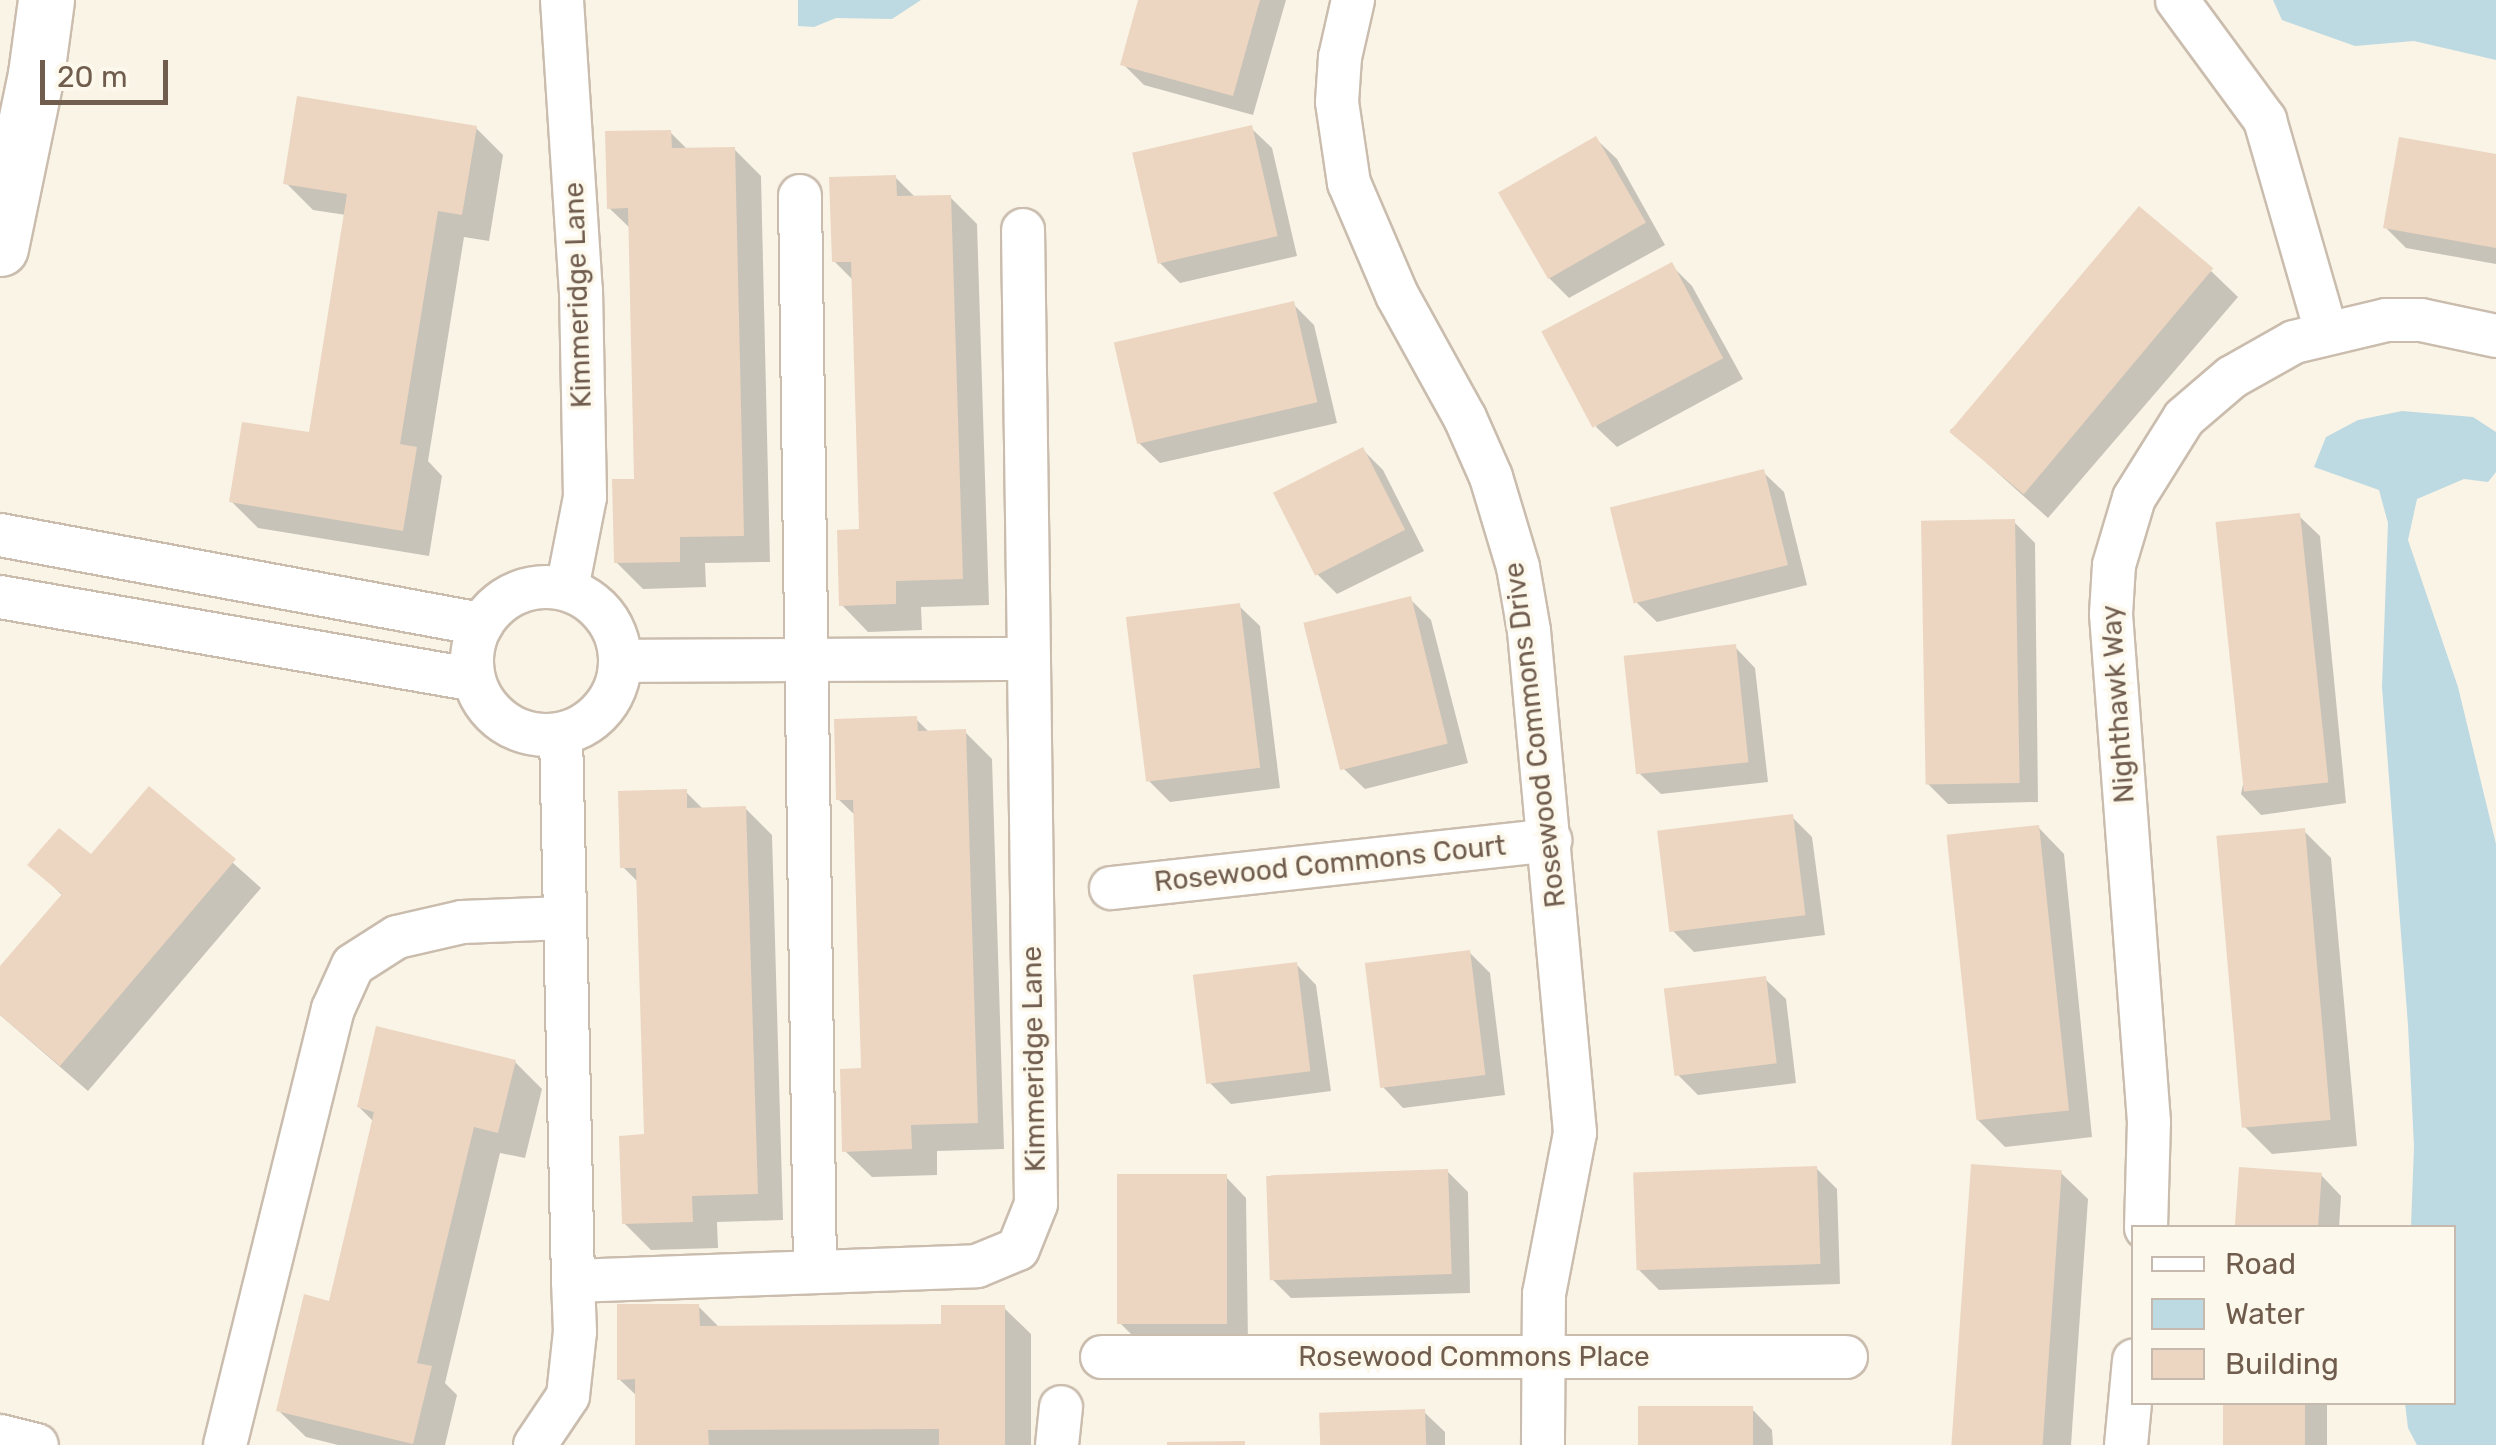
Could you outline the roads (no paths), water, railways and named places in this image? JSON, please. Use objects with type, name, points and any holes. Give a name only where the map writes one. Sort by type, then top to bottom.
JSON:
[{"type":"main road","points":[[0,248],[36,74],[46,0]]},
{"type":"street","name":"Kimmeridge Lane","points":[[562,0],[580,290],[585,497],[567,589]]},
{"type":"street","name":"Rosewood Commons Drive","points":[[1354,0],[1338,80],[1344,163],[1368,234],[1465,418],[1506,522],[1529,631],[1576,1133],[1544,1294],[1543,1445]]},
{"type":"street","points":[[2177,0],[2265,120],[2326,332]]},
{"type":"street","points":[[800,196],[815,1272]]},
{"type":"street","name":"Kimmeridge Lane","points":[[573,1281],[977,1266],[1018,1249],[1036,1204],[1023,230]]},
{"type":"street","name":"Nighthawk Way","points":[[2146,1225],[2150,1141],[2111,629],[2114,565],[2134,498],[2184,418],[2214,390],[2267,354],[2362,323],[2421,320],[2496,336]]},
{"type":"street","points":[[0,534],[482,624]]},
{"type":"street","points":[[542,586],[567,589],[589,599],[606,616],[618,637],[621,661],[617,686],[605,708],[585,725],[561,734],[539,735],[498,718],[474,680],[474,642],[498,604],[518,592],[542,586]]},
{"type":"street","points":[[0,597],[474,680]]},
{"type":"street","points":[[621,661],[1029,659]]},
{"type":"street","points":[[539,1444],[568,1396],[574,1332],[561,734]]},
{"type":"street","name":"Rosewood Commons Court","points":[[1111,888],[1550,840]]},
{"type":"street","points":[[225,1445],[332,1009],[353,965],[398,937],[462,922],[565,918]]},
{"type":"street","name":"Rosewood Commons Place","points":[[1102,1357],[1846,1357]]},
{"type":"street","points":[[2126,1445],[2131,1392]]},
{"type":"street","points":[[0,1436],[37,1445]]},
{"type":"water","points":[[798,0],[921,0],[892,19],[836,18],[814,27],[798,26]]},
{"type":"water","points":[[2273,0],[2496,0],[2496,60],[2414,41],[2355,46],[2282,20]]},
{"type":"water","points":[[2402,411],[2473,417],[2496,432],[2496,472],[2488,482],[2464,479],[2417,499],[2408,540],[2458,687],[2496,844],[2496,1445],[2417,1445],[2408,1428],[2405,1405],[2456,1405],[2456,1225],[2411,1225],[2414,1146],[2408,1025],[2382,687],[2388,523],[2379,490],[2314,467],[2326,437],[2358,420]]}]
